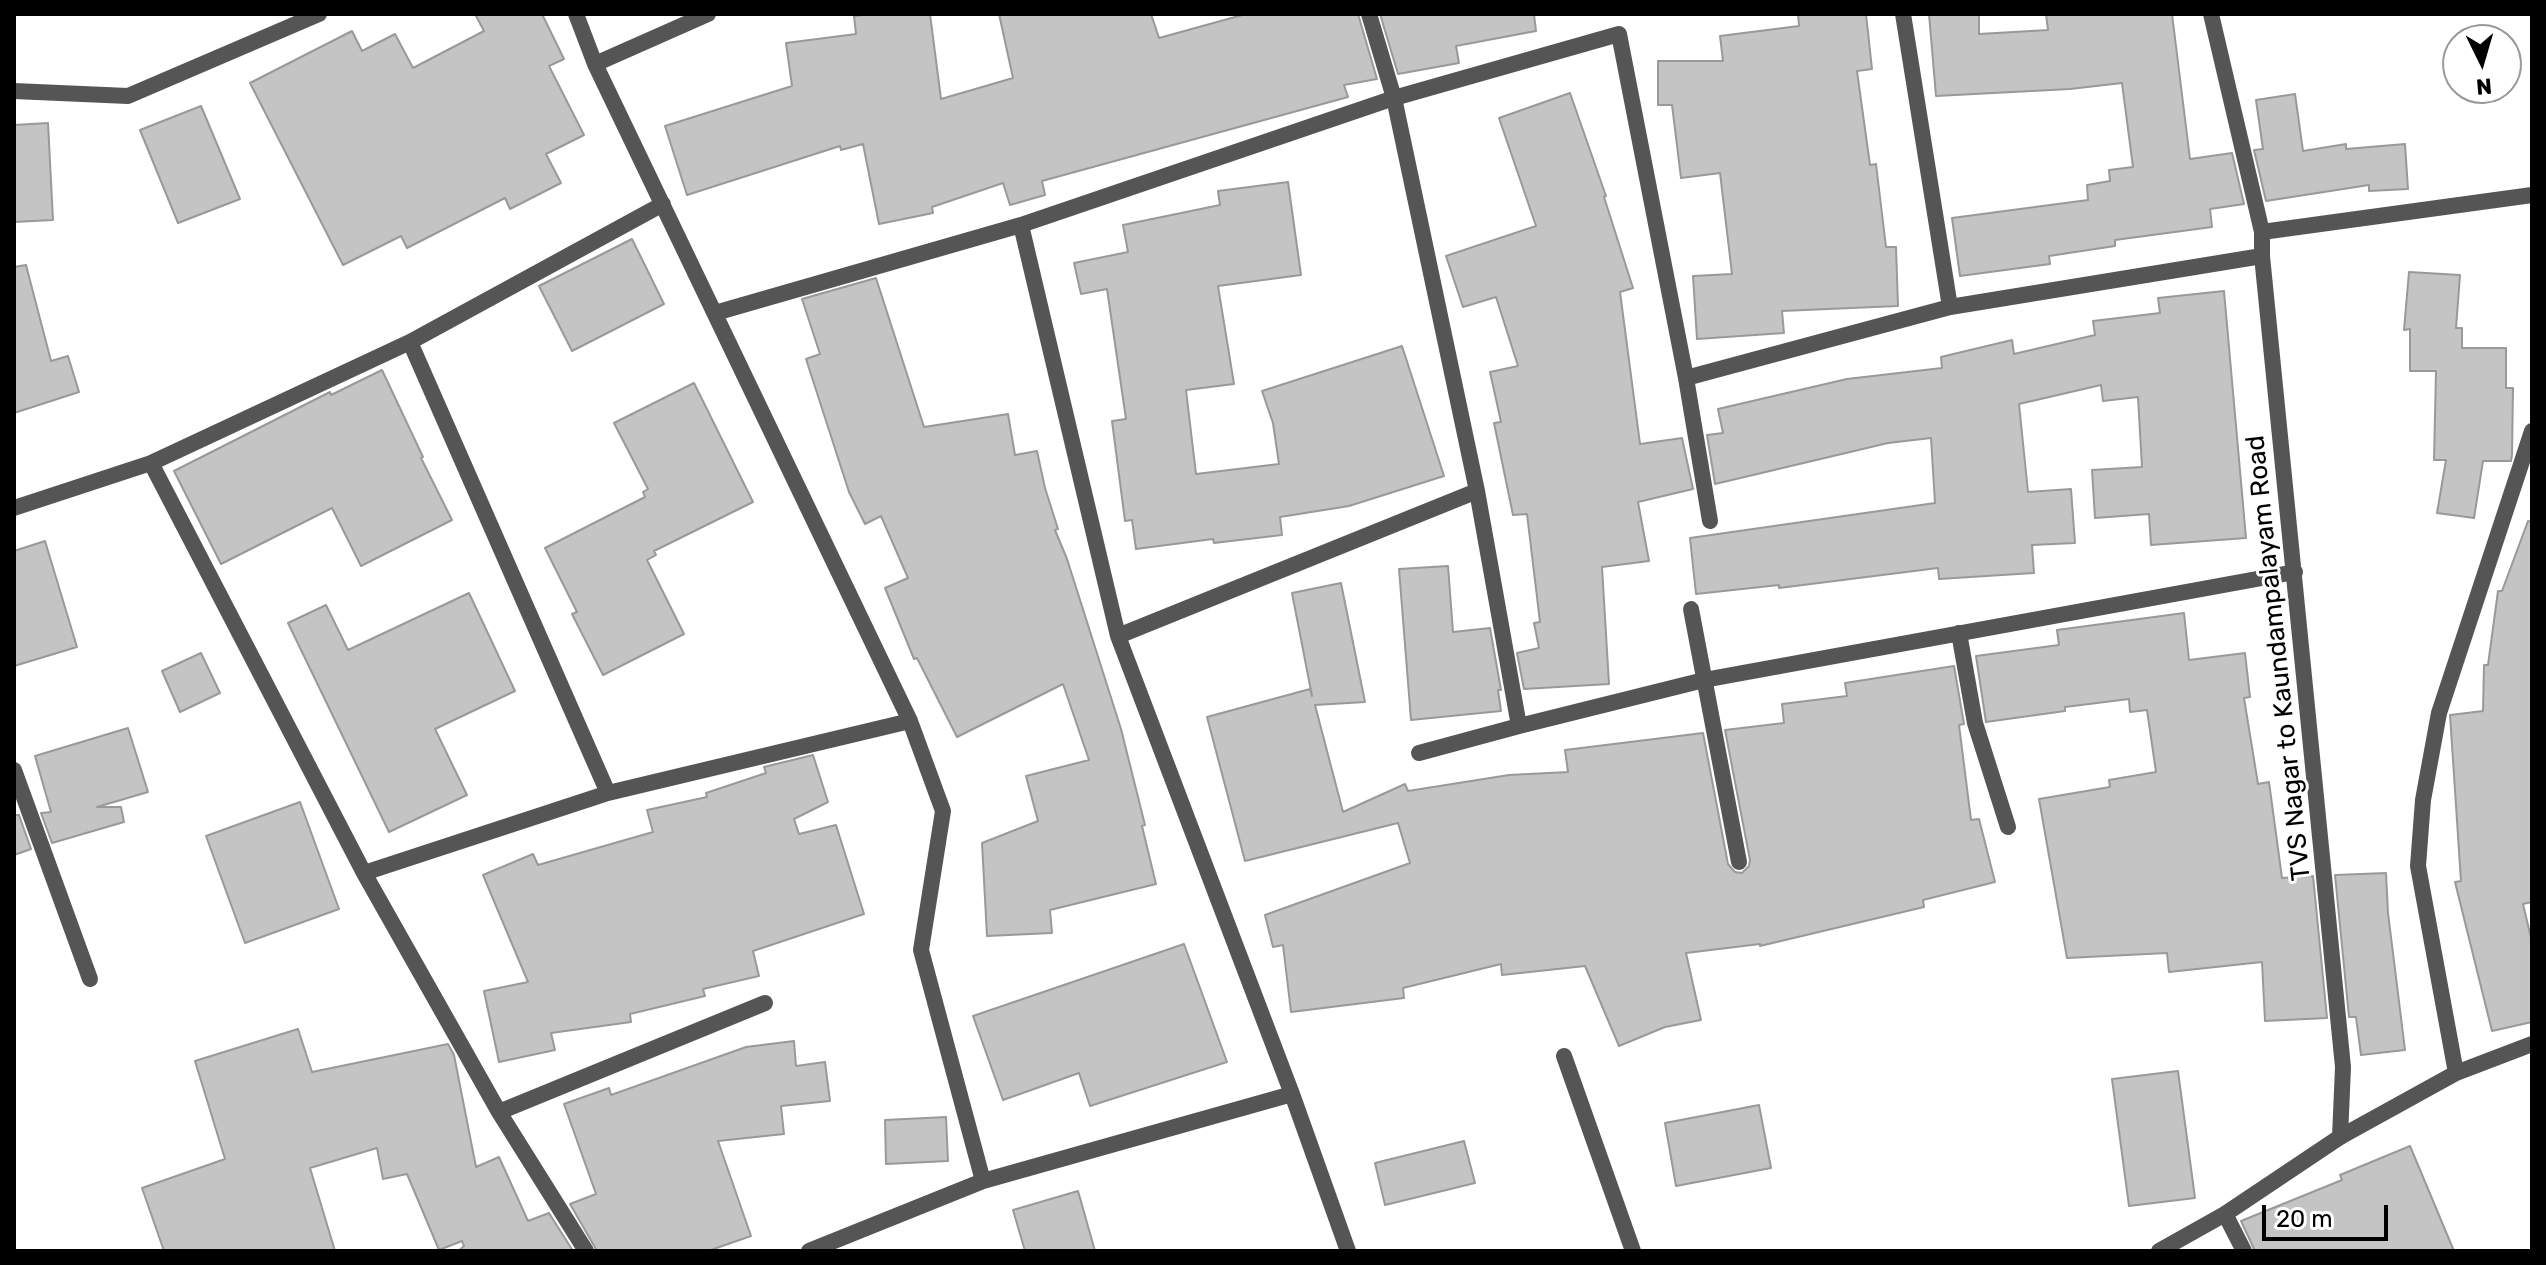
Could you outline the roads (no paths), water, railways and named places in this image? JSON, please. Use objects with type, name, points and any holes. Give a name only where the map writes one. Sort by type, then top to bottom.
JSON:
[{"type":"street","points":[[14,91],[128,96],[300,18],[319,14]]},
{"type":"street","points":[[576,14],[595,64],[910,721],[943,811],[921,950],[983,1181]]},
{"type":"street","points":[[595,64],[708,14]]},
{"type":"street","points":[[1369,14],[1394,98],[1477,491],[1519,726]]},
{"type":"street","points":[[1903,14],[1950,307]]},
{"type":"street","name":"TVS Nagar to Kaundampalayam Road","points":[[2211,14],[2262,232],[2343,1067],[2340,1137]]},
{"type":"street","points":[[715,313],[1021,225],[1394,98],[1619,34],[1686,378],[1710,521]]},
{"type":"street","points":[[2262,232],[2532,195]]},
{"type":"street","points":[[14,508],[151,463],[410,342],[663,204]]},
{"type":"street","points":[[1021,225],[1118,636],[1292,1094],[1348,1251]]},
{"type":"street","points":[[1686,378],[1950,307],[2262,256]]},
{"type":"street","points":[[410,342],[608,793]]},
{"type":"street","points":[[2456,1073],[2418,866],[2423,800],[2439,713],[2532,431]]},
{"type":"street","points":[[151,463],[364,873],[499,1112],[586,1251]]},
{"type":"street","points":[[1118,636],[1477,491]]},
{"type":"street","points":[[1419,753],[1704,680],[2295,572]]},
{"type":"street","points":[[1691,609],[1739,862]]},
{"type":"street","points":[[1959,633],[1975,723],[2008,827]]},
{"type":"street","points":[[364,873],[608,793],[910,721]]},
{"type":"street","points":[[14,770],[90,979]]},
{"type":"street","points":[[499,1112],[765,1003]]},
{"type":"street","points":[[2159,1251],[2225,1214],[2340,1137],[2456,1073],[2532,1044]]},
{"type":"street","points":[[1564,1056],[1633,1251]]},
{"type":"street","points":[[809,1251],[983,1181],[1292,1094]]},
{"type":"street","points":[[2225,1214],[2244,1251]]}]
